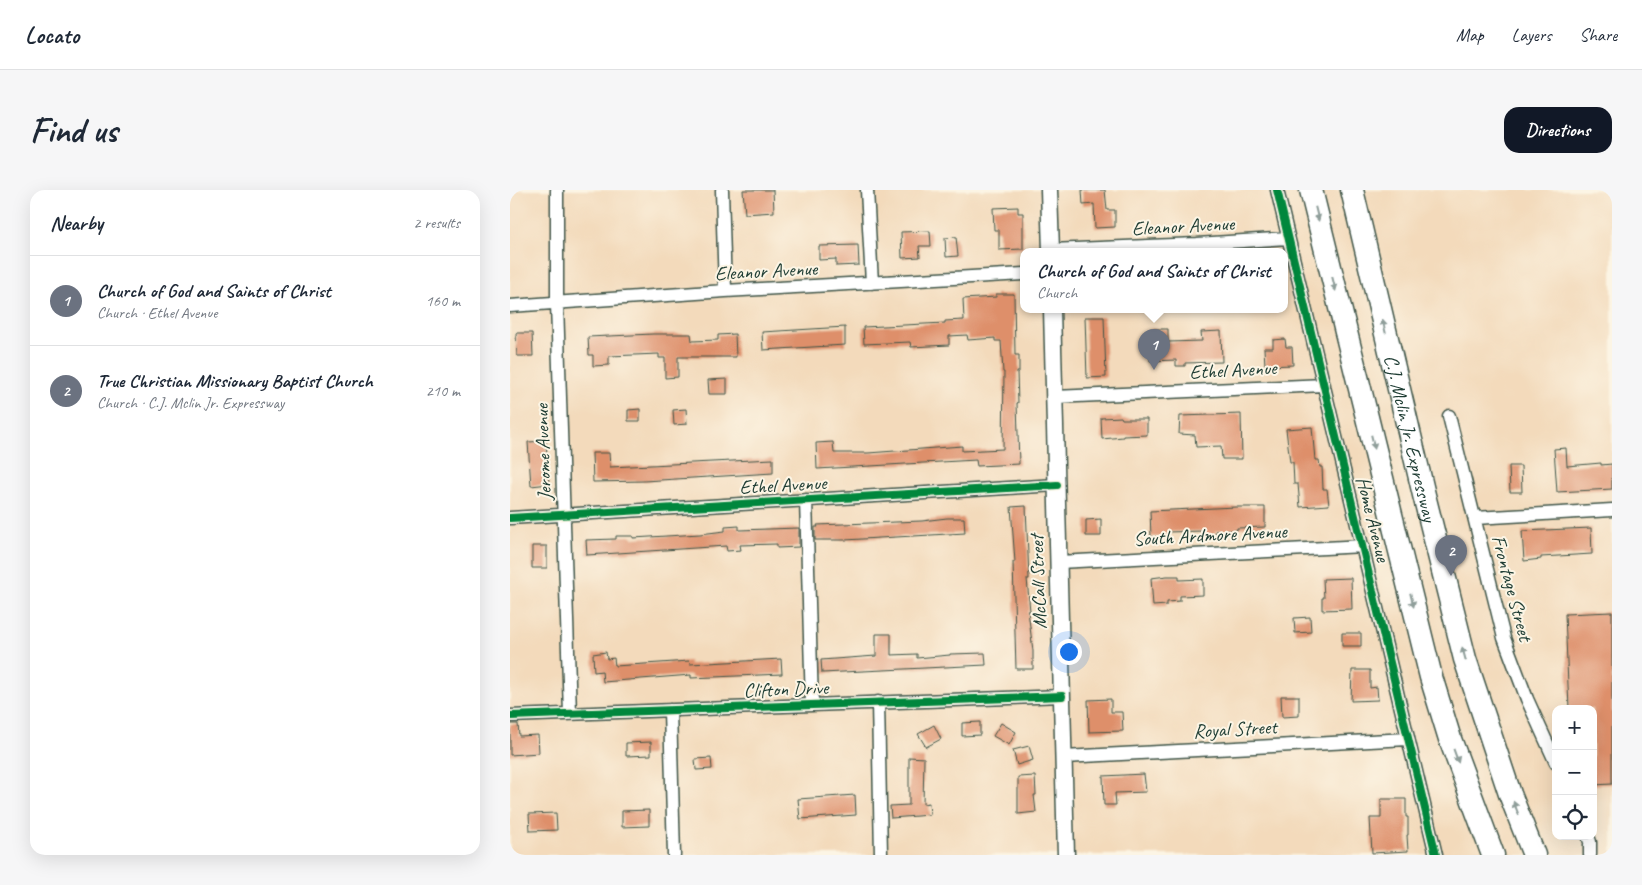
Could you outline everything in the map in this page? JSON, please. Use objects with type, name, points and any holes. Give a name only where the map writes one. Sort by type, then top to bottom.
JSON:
[{"type":"highway","name":"C.J. Mclin Jr. Expressway","points":[[1311,190],[1431,677],[1450,739],[1492,855]]},
{"type":"highway","name":"C.J. Mclin Jr. Expressway","points":[[1352,190],[1465,659],[1510,794],[1534,854]]},
{"type":"street","name":"Jerome Avenue","points":[[557,190],[557,303],[570,714]]},
{"type":"street","points":[[722,190],[726,291]]},
{"type":"street","points":[[867,190],[872,284]]},
{"type":"street","points":[[1049,190],[1051,248]]},
{"type":"street","name":"Home Avenue","points":[[1277,190],[1436,855]]},
{"type":"street","name":"Eleanor Avenue","points":[[1114,248],[1288,238]]},
{"type":"street","name":"Eleanor Avenue","points":[[510,306],[726,291],[1020,274]]},
{"type":"street","name":"McCall Street","points":[[1052,313],[1066,855]]},
{"type":"street","name":"Ethel Avenue","points":[[1055,397],[1324,384]]},
{"type":"street","name":"Frontage Street","points":[[1449,416],[1504,638],[1527,700],[1552,754]]},
{"type":"street","name":"Ethel Avenue","points":[[510,518],[1057,485]]},
{"type":"street","points":[[806,500],[812,704]]},
{"type":"street","points":[[1475,518],[1612,510]]},
{"type":"street","name":"South Ardmore Avenue","points":[[1059,562],[1363,546]]},
{"type":"street","name":"Clifton Drive","points":[[510,716],[1062,696]]},
{"type":"street","points":[[878,702],[881,855]]},
{"type":"street","points":[[670,710],[674,855]]},
{"type":"street","name":"Royal Street","points":[[1064,756],[1408,740]]},
{"type":"street","points":[[1589,840],[1590,855]]},
{"type":"building","points":[[743,190],[773,190],[774,212],[745,214]]},
{"type":"building","points":[[1082,190],[1105,190],[1107,210],[1115,210],[1115,227],[1095,228],[1094,204],[1083,205]]},
{"type":"building","points":[[1018,207],[1018,213],[1023,213],[1023,248],[999,250],[999,230],[994,230],[993,208]]},
{"type":"building","points":[[930,231],[931,246],[919,246],[920,257],[902,258],[901,232]]},
{"type":"building","points":[[956,237],[958,256],[946,257],[945,238]]},
{"type":"building","points":[[858,245],[859,265],[836,266],[836,259],[819,260],[819,246]]},
{"type":"building","points":[[996,294],[1014,294],[1015,355],[1019,355],[1017,403],[1019,464],[977,466],[976,460],[817,469],[816,443],[833,442],[834,453],[868,453],[962,446],[962,451],[1003,449],[1004,372],[1001,341],[995,341],[995,338],[968,340],[967,335],[949,336],[949,345],[911,347],[910,342],[864,344],[863,327],[945,323],[945,321],[964,320],[963,299],[996,297]]},
{"type":"building","points":[[1085,317],[1104,317],[1106,377],[1087,378]]},
{"type":"building","points":[[845,327],[845,345],[763,350],[762,332]]},
{"type":"building","points":[[1150,329],[1168,329],[1168,342],[1202,341],[1201,332],[1221,331],[1222,362],[1185,363],[1185,366],[1176,366],[1176,360],[1150,361]]},
{"type":"building","points":[[516,333],[532,333],[533,356],[517,356]]},
{"type":"building","points":[[691,334],[692,341],[718,340],[718,335],[735,334],[736,357],[678,357],[678,377],[665,378],[665,358],[659,358],[659,354],[609,356],[609,365],[593,366],[593,355],[589,355],[588,337]]},
{"type":"building","points":[[1285,339],[1286,347],[1292,347],[1293,365],[1265,366],[1264,348],[1273,348],[1273,340]]},
{"type":"building","points":[[727,379],[727,394],[709,394],[708,380]]},
{"type":"building","points":[[640,409],[640,421],[628,421],[628,410]]},
{"type":"building","points":[[686,409],[687,424],[674,425],[673,410]]},
{"type":"building","points":[[1241,414],[1242,459],[1222,459],[1221,446],[1196,447],[1195,435],[1179,434],[1180,416]]},
{"type":"building","points":[[1121,417],[1122,419],[1147,419],[1147,435],[1102,439],[1101,418]]},
{"type":"building","points":[[1312,427],[1315,460],[1319,460],[1320,467],[1322,467],[1323,489],[1327,489],[1329,505],[1300,507],[1298,484],[1294,484],[1293,462],[1290,462],[1286,429]]},
{"type":"building","points":[[546,441],[549,484],[531,486],[528,442]]},
{"type":"building","points":[[1566,448],[1567,466],[1612,464],[1612,489],[1557,492],[1554,449]]},
{"type":"building","points":[[592,453],[609,453],[610,467],[773,459],[773,473],[644,481],[593,482]]},
{"type":"building","points":[[1509,466],[1521,466],[1522,492],[1510,492]]},
{"type":"building","points":[[1026,506],[1029,579],[1027,579],[1030,611],[1028,611],[1033,651],[1033,669],[1016,669],[1013,562],[1015,562],[1011,507]]},
{"type":"building","points":[[1265,507],[1265,527],[1237,528],[1237,530],[1215,531],[1216,534],[1203,535],[1203,531],[1167,532],[1167,537],[1151,537],[1150,511]]},
{"type":"building","points":[[964,518],[965,533],[815,540],[815,527],[818,527],[817,525],[922,521]]},
{"type":"building","points":[[1101,519],[1101,536],[1086,536],[1086,520]]},
{"type":"building","points":[[739,526],[739,530],[799,528],[799,547],[777,548],[777,544],[740,545],[741,550],[727,551],[726,546],[587,555],[586,540],[616,539],[616,536],[633,536],[633,538],[700,534],[725,531],[725,527]]},
{"type":"building","points":[[1591,528],[1592,554],[1541,557],[1541,559],[1524,561],[1522,531]]},
{"type":"building","points":[[532,546],[547,546],[547,568],[532,568]]},
{"type":"building","points":[[1179,576],[1179,580],[1203,579],[1203,595],[1180,596],[1180,601],[1167,602],[1167,605],[1153,606],[1151,578]]},
{"type":"building","points":[[1351,578],[1352,609],[1322,610],[1322,598],[1324,598],[1323,579]]},
{"type":"building","points":[[1612,612],[1612,784],[1597,785],[1597,705],[1569,705],[1565,614]]},
{"type":"building","points":[[1310,617],[1311,632],[1295,633],[1294,618]]},
{"type":"building","points":[[1342,633],[1361,633],[1361,646],[1342,646]]},
{"type":"building","points":[[876,634],[891,634],[891,655],[917,654],[917,658],[950,654],[985,653],[986,665],[822,673],[821,660],[876,656]]},
{"type":"building","points":[[606,652],[607,659],[614,658],[615,666],[689,661],[690,664],[781,659],[782,674],[691,678],[691,675],[603,682],[602,671],[594,672],[593,654]]},
{"type":"building","points":[[1352,670],[1370,670],[1370,688],[1377,687],[1378,700],[1351,701]]},
{"type":"building","points":[[1281,696],[1299,696],[1299,716],[1282,717]]},
{"type":"building","points":[[1111,699],[1111,712],[1122,712],[1123,731],[1089,732],[1088,700]]},
{"type":"building","points":[[980,722],[980,735],[962,736],[962,723]]},
{"type":"building","points":[[1001,723],[1016,732],[1009,745],[993,736]]},
{"type":"building","points":[[510,724],[518,724],[519,736],[538,735],[539,753],[510,755]]},
{"type":"building","points":[[934,725],[941,739],[926,747],[918,734]]},
{"type":"building","points":[[651,742],[651,755],[626,756],[626,743]]},
{"type":"building","points":[[1029,746],[1033,760],[1017,765],[1013,750]]},
{"type":"building","points":[[909,757],[924,758],[923,804],[929,803],[930,815],[891,818],[890,806],[909,805]]},
{"type":"building","points":[[711,758],[712,769],[696,770],[695,759]]},
{"type":"building","points":[[1144,774],[1146,792],[1115,793],[1116,805],[1104,805],[1103,776]]},
{"type":"building","points":[[1035,776],[1036,795],[1034,795],[1036,812],[1018,814],[1018,777]]},
{"type":"building","points":[[855,795],[856,815],[800,819],[798,799]]},
{"type":"building","points":[[1381,799],[1406,799],[1408,851],[1372,853],[1370,818],[1381,818]]},
{"type":"building","points":[[649,810],[649,826],[622,827],[622,811]]},
{"type":"building","points":[[556,813],[557,830],[530,831],[529,814]]},
{"type":"cycle path","points":[[1277,190],[1436,855]]},
{"type":"cycle path","points":[[510,518],[1057,485]]},
{"type":"cycle path","points":[[510,716],[1062,696]]},
{"type":"place","name":"Church of God and Saints of Christ","points":[[1154,370]]},
{"type":"place","name":"True Christian Missionary Baptist Church","points":[[1451,576]]}]
